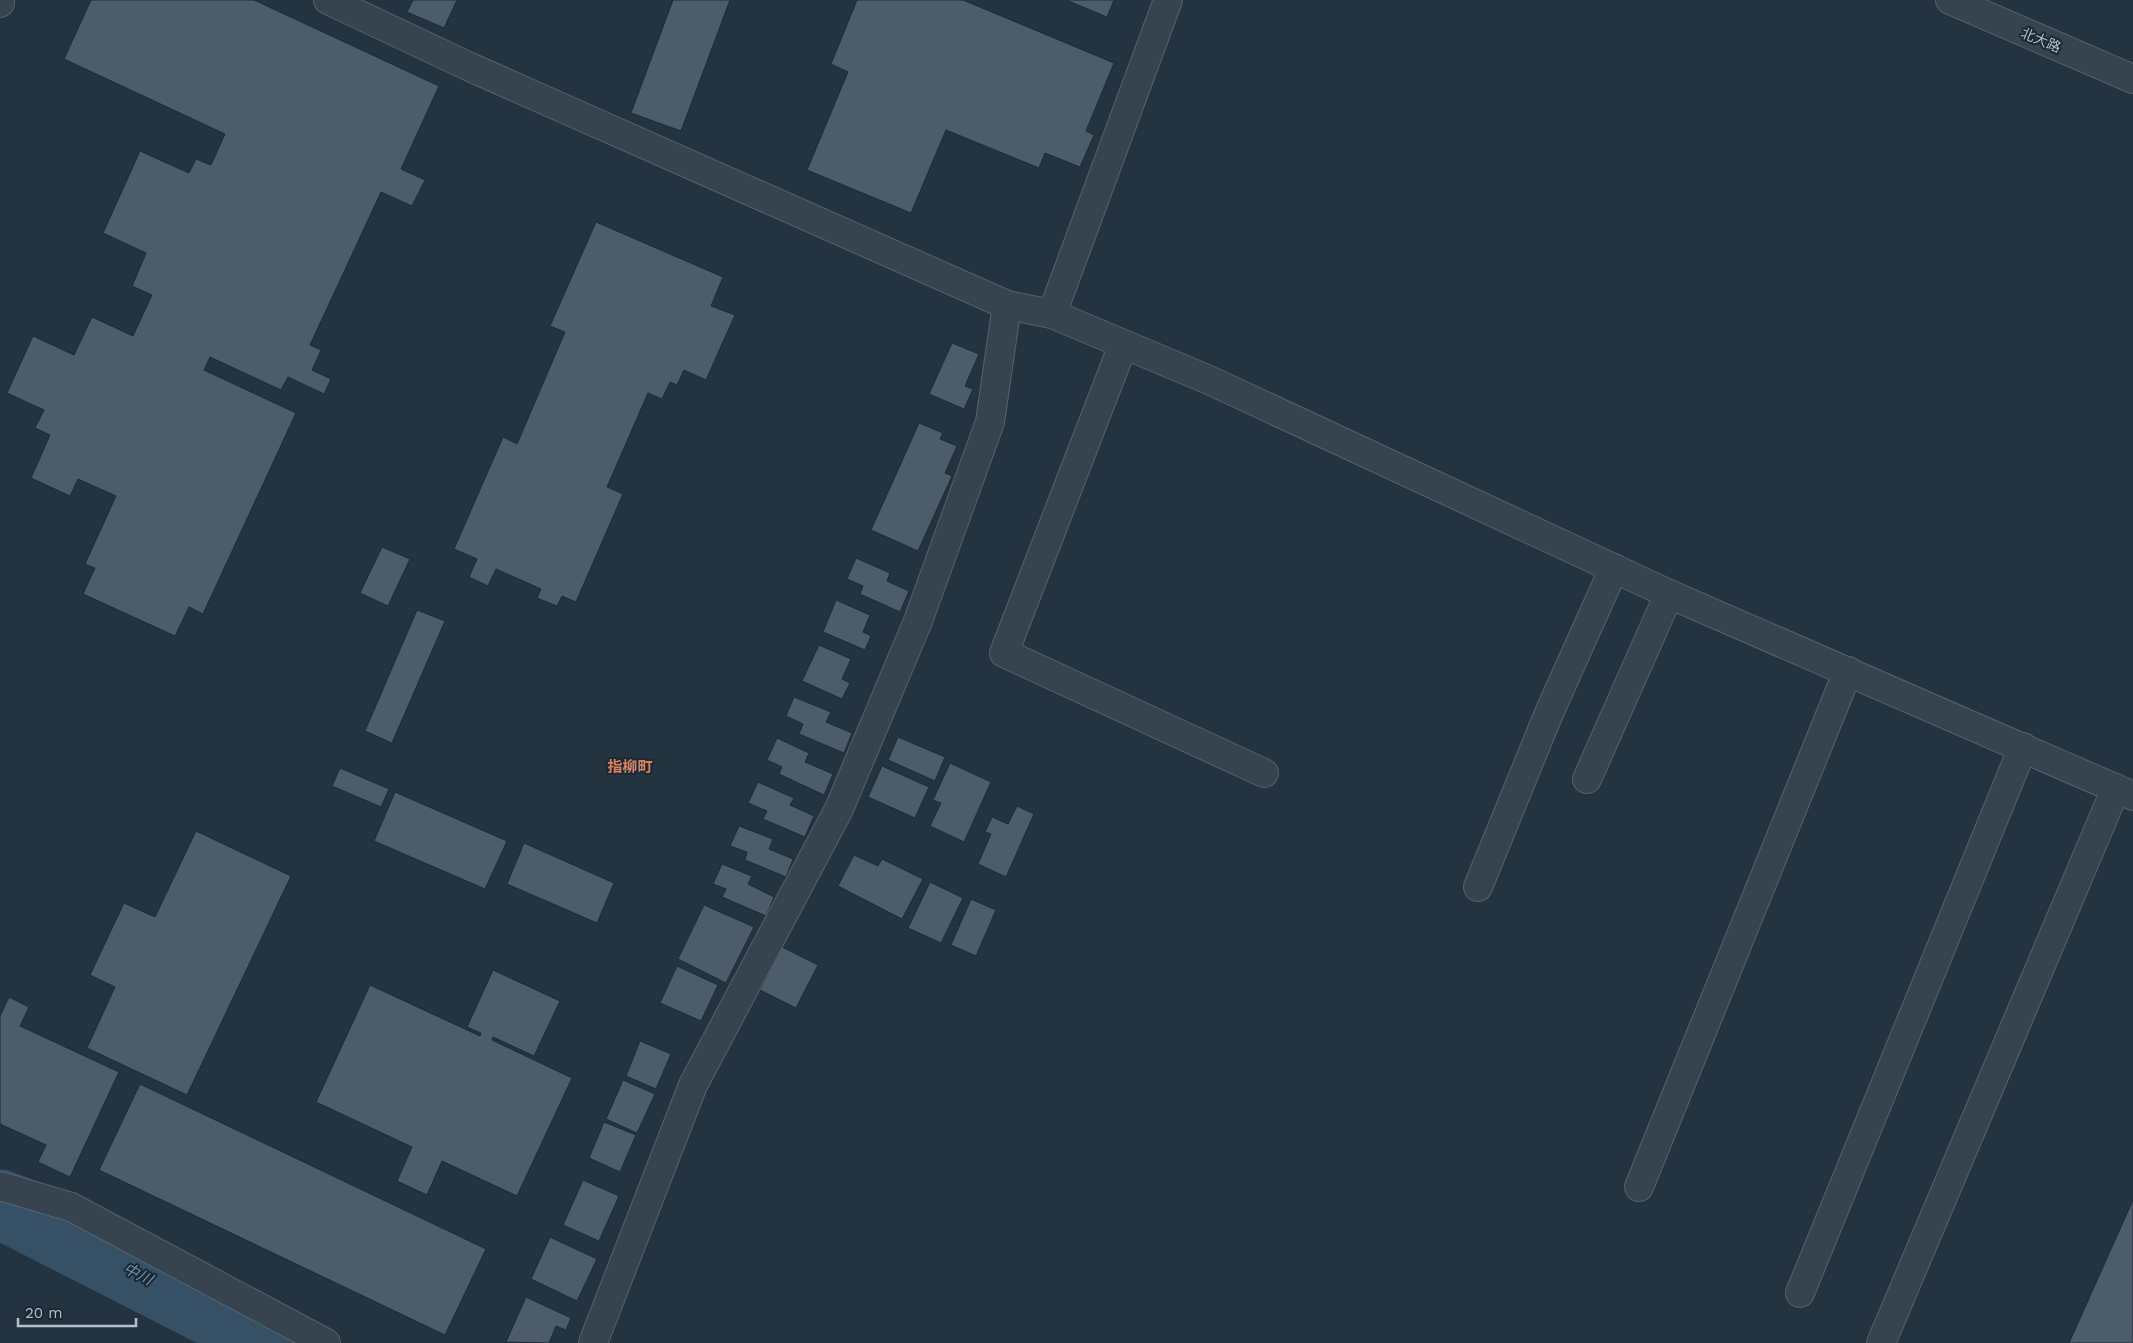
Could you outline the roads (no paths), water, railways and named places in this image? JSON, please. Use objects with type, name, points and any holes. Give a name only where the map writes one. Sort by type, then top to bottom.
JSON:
[{"type":"street","points":[[328,0],[470,68],[1007,305],[1052,314],[1209,380],[1669,594],[2124,792],[1881,1343]]},
{"type":"street","points":[[1052,314],[1168,0]]},
{"type":"street","name":"北大路","points":[[1950,0],[2133,79]]},
{"type":"street","points":[[593,1343],[693,1085],[839,809],[918,621],[990,422],[1007,305]]},
{"type":"street","points":[[1123,345],[1004,654],[1264,774]]},
{"type":"street","points":[[1478,887],[1548,714],[1614,568]]},
{"type":"street","points":[[1587,778],[1669,594]]},
{"type":"street","points":[[1639,1187],[1848,671]]},
{"type":"street","points":[[1800,1293],[2023,747]]},
{"type":"street","points":[[0,1186],[72,1207],[326,1343]]},
{"type":"waterway","name":"中川","points":[[0,1205],[18,1212],[275,1343]]},
{"type":"district","name":"指柳町","points":[[630,767]]}]
